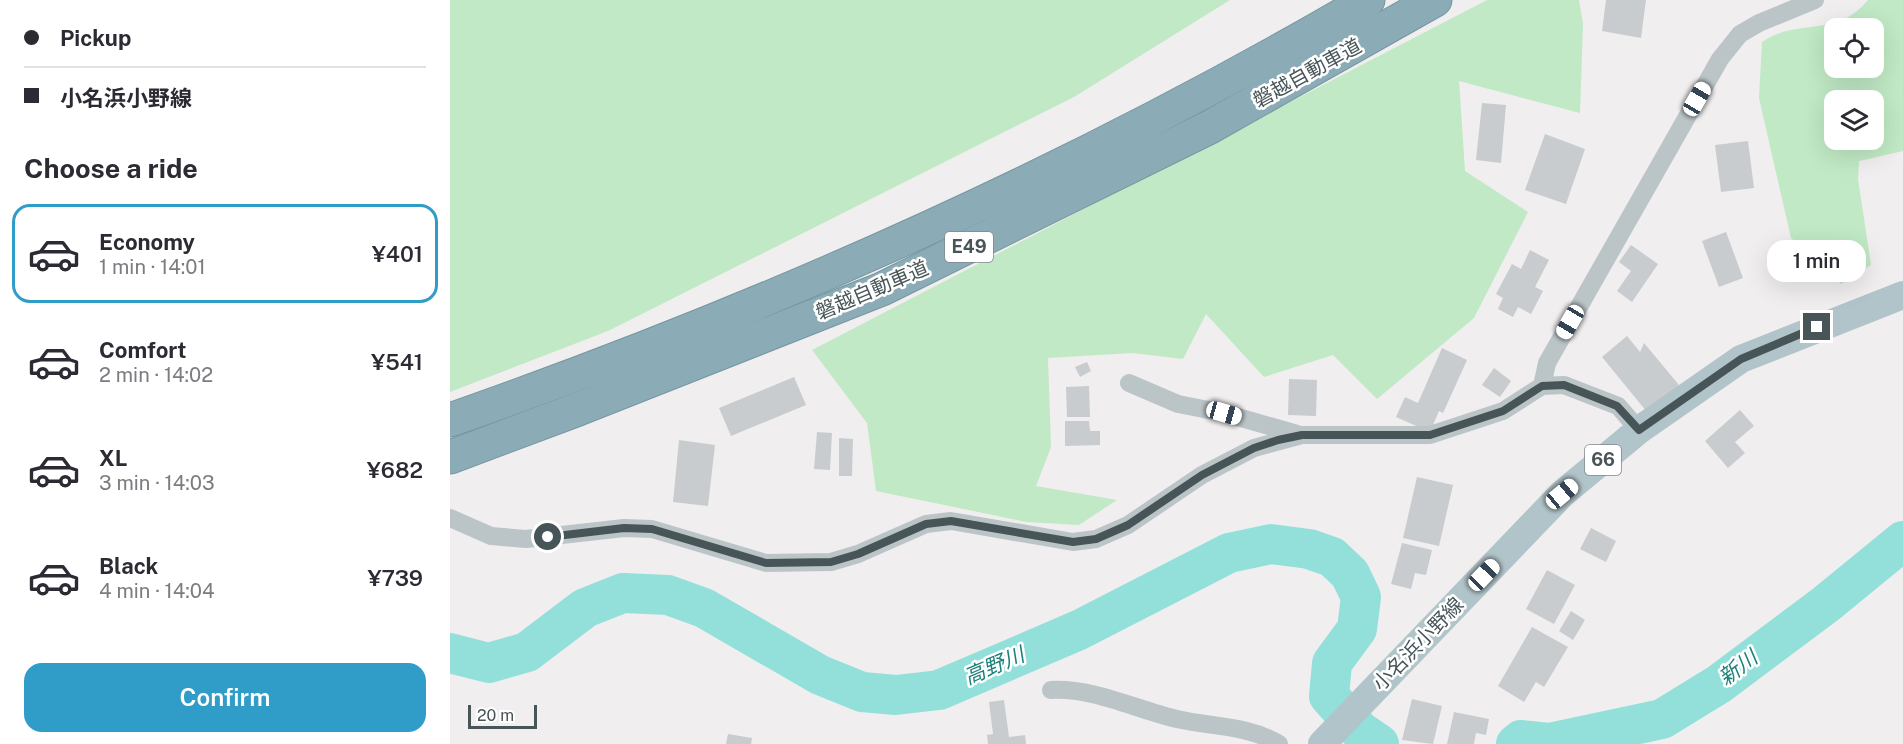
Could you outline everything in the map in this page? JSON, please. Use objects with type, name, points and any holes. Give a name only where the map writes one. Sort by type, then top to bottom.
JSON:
[{"type":"highway","name":"磐越自動車道","points":[[450,420],[564,380],[869,255],[1014,188],[1192,98],[1368,0]]},
{"type":"highway","name":"磐越自動車道","points":[[450,457],[882,289],[1210,127],[1435,0]]},
{"type":"main road","name":"小名浜小野線","points":[[1328,737],[1562,494],[1639,430],[1741,359],[1903,295]]},
{"type":"street","points":[[1542,386],[1547,363],[1720,59],[1740,34],[1759,23],[1815,0]]},
{"type":"street","points":[[1129,383],[1178,404],[1224,413],[1302,435]]},
{"type":"street","points":[[450,518],[491,536],[526,540],[624,528],[652,529],[766,563],[831,562],[858,554],[926,524],[951,521],[1073,542],[1096,539],[1128,525],[1202,475],[1254,448],[1302,435],[1430,435],[1503,411],[1542,386],[1564,385],[1617,406],[1639,430]]},
{"type":"street","points":[[1051,690],[1069,689],[1094,693],[1177,719],[1262,733],[1279,744]]},
{"type":"green space","points":[[450,0],[1230,0],[1074,97],[608,331],[450,392]]},
{"type":"green space","points":[[1487,0],[1579,0],[1583,24],[1580,113],[1459,81],[1465,171],[1528,212],[1474,318],[1377,399],[1333,355],[1264,377],[1206,314],[1183,359],[1133,353],[1048,358],[1051,447],[1036,486],[1117,500],[1079,525],[1027,522],[876,491],[867,423],[812,350]]},
{"type":"green space","points":[[1868,0],[1903,0],[1903,151],[1859,161],[1858,179],[1871,265],[1841,284],[1791,238],[1759,98],[1762,42],[1789,30],[1824,25],[1824,78],[1884,78],[1884,18],[1846,18]]},
{"type":"building","points":[[1606,0],[1646,0],[1641,38],[1602,31]]},
{"type":"building","points":[[1482,103],[1506,105],[1501,163],[1476,160]]},
{"type":"building","points":[[1545,134],[1585,149],[1566,204],[1525,190]]},
{"type":"building","points":[[1748,141],[1754,188],[1721,192],[1715,145]]},
{"type":"building","points":[[1726,232],[1743,278],[1719,287],[1702,241]]},
{"type":"building","points":[[1631,245],[1658,264],[1632,302],[1617,291],[1631,271],[1619,262]]},
{"type":"building","points":[[1530,250],[1549,260],[1535,287],[1543,291],[1531,314],[1518,307],[1513,317],[1498,309],[1503,298],[1496,294],[1512,264],[1521,269]]},
{"type":"building","points":[[1627,336],[1640,352],[1644,343],[1679,385],[1647,412],[1602,357]]},
{"type":"building","points":[[1442,348],[1467,360],[1443,413],[1439,411],[1430,432],[1396,417],[1405,397],[1418,403]]},
{"type":"building","points":[[1087,362],[1091,371],[1080,377],[1075,367]]},
{"type":"building","points":[[1494,368],[1511,381],[1500,397],[1482,385]]},
{"type":"building","points":[[794,377],[806,405],[731,436],[719,408]]},
{"type":"building","points":[[1289,379],[1317,380],[1316,416],[1288,415]]},
{"type":"building","points":[[1089,386],[1090,417],[1067,417],[1066,387]]},
{"type":"building","points":[[1740,410],[1754,426],[1735,442],[1745,453],[1728,468],[1705,441]]},
{"type":"building","points":[[1065,421],[1089,421],[1090,431],[1100,431],[1100,445],[1065,446]]},
{"type":"building","points":[[817,432],[832,433],[830,470],[814,469]]},
{"type":"building","points":[[839,438],[853,439],[852,476],[839,476]]},
{"type":"building","points":[[679,440],[715,445],[708,506],[673,502]]},
{"type":"building","points":[[1417,477],[1453,485],[1439,546],[1403,538]]},
{"type":"building","points":[[1591,528],[1616,541],[1606,562],[1580,549]]},
{"type":"building","points":[[1402,543],[1432,550],[1426,575],[1415,573],[1411,589],[1391,584]]},
{"type":"building","points":[[1547,570],[1575,585],[1554,624],[1526,609]]},
{"type":"building","points":[[1571,611],[1585,620],[1573,640],[1559,631]]},
{"type":"building","points":[[1532,627],[1568,647],[1544,687],[1536,682],[1524,702],[1498,686]]},
{"type":"building","points":[[1412,699],[1442,706],[1433,744],[1402,740]]},
{"type":"building","points":[[1004,700],[1009,737],[1025,735],[1026,744],[988,744],[987,735],[993,734],[989,702]]},
{"type":"building","points":[[1454,712],[1489,719],[1486,735],[1476,733],[1474,744],[1447,744]]},
{"type":"building","points":[[728,734],[752,738],[751,744],[726,744]]},
{"type":"waterway","name":"新川","points":[[1516,744],[1521,740],[1549,743],[1662,719],[1719,684],[1826,604],[1903,541]]},
{"type":"waterway","name":"高野川","points":[[450,653],[489,663],[527,652],[585,608],[623,593],[668,595],[704,608],[820,675],[862,692],[896,695],[939,690],[1079,630],[1229,553],[1271,544],[1309,549],[1332,557],[1350,574],[1361,597],[1357,629],[1332,663],[1329,696],[1360,731],[1379,744]]},
{"type":"route","points":[[548,537],[624,528],[652,529],[766,563],[831,562],[858,554],[926,524],[951,521],[1073,542],[1096,539],[1128,525],[1202,475],[1254,448],[1302,435],[1430,435],[1503,411],[1542,386],[1564,385],[1617,406],[1639,430],[1741,359],[1817,327]]}]
